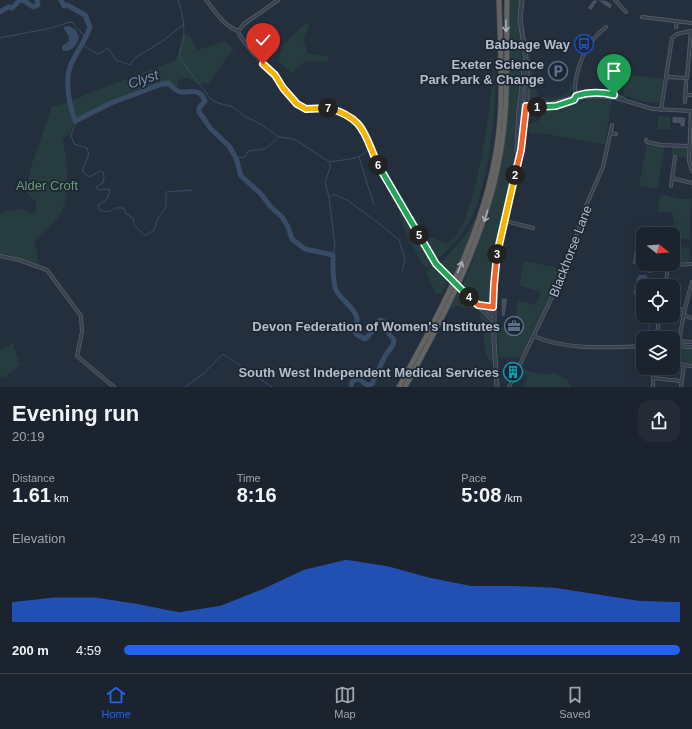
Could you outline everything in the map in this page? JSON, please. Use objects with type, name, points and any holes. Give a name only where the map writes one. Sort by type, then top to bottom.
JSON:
[{"type":"highway","points":[[399,387],[449,293],[472,240],[491,176],[500,118],[499,0]]},
{"type":"highway","points":[[405,387],[460,282],[485,220],[496,179],[502,142],[506,93],[507,0]]},
{"type":"street","points":[[206,0],[224,22],[238,31],[252,52],[275,75],[283,88],[297,104],[306,109],[329,108],[346,115],[361,125],[380,167],[400,200],[430,256],[444,273],[478,305],[493,322]]},
{"type":"street","points":[[238,31],[244,24],[278,0]]},
{"type":"street","points":[[497,387],[493,322],[494,282],[504,221],[518,159],[525,104],[527,73],[520,19],[522,0]]},
{"type":"street","points":[[616,0],[625,11]]},
{"type":"street","points":[[642,17],[692,23]]},
{"type":"street","points":[[676,27],[677,22]]},
{"type":"street","points":[[557,102],[569,97],[574,91],[584,51],[591,40],[606,27]]},
{"type":"street","points":[[661,110],[666,77],[672,38],[677,34],[691,31],[687,78],[666,77]]},
{"type":"street","points":[[518,159],[517,150],[520,95],[525,58]]},
{"type":"street","points":[[685,102],[686,82]]},
{"type":"street","points":[[574,91],[576,96],[574,100]]},
{"type":"street","points":[[525,104],[545,104],[576,96],[604,93],[616,96],[645,108],[692,111],[691,140],[689,146],[689,162],[692,170]]},
{"type":"street","points":[[520,95],[525,104]]},
{"type":"street","points":[[686,95],[692,95]]},
{"type":"street","points":[[576,96],[604,96],[629,102]]},
{"type":"street","points":[[525,104],[551,107],[584,97]]},
{"type":"street","points":[[519,119],[525,104]]},
{"type":"street","name":"Blackhorse Lane","points":[[509,387],[567,266],[585,208],[601,175],[612,125]]},
{"type":"street","points":[[611,133],[616,134]]},
{"type":"street","points":[[646,140],[647,142],[661,145],[689,146]]},
{"type":"street","points":[[671,186],[675,157]]},
{"type":"street","points":[[672,178],[692,183]]},
{"type":"street","points":[[504,221],[533,228]]},
{"type":"street","points":[[0,256],[19,260],[47,270],[81,316],[82,332],[77,356],[114,387]]},
{"type":"street","points":[[635,262],[636,257]]},
{"type":"street","points":[[680,264],[692,264]]},
{"type":"street","points":[[680,334],[683,310],[690,293],[692,282]]},
{"type":"street","points":[[478,305],[493,310]]},
{"type":"street","points":[[483,311],[493,310]]},
{"type":"street","points":[[683,315],[692,318]]},
{"type":"street","points":[[534,336],[542,340],[576,347],[636,346]]},
{"type":"street","points":[[680,341],[692,342]]},
{"type":"street","points":[[680,345],[692,346]]},
{"type":"street","points":[[680,363],[692,366]]},
{"type":"street","points":[[681,387],[684,364]]},
{"type":"street","points":[[652,375],[653,387]]},
{"type":"street","points":[[653,378],[681,381]]},
{"type":"green space","points":[[509,0],[520,0],[519,20],[522,62],[516,110],[514,170],[497,246],[490,300],[488,303],[484,303],[474,298],[462,286],[489,215],[502,161],[507,115]]},
{"type":"green space","points":[[306,23],[309,26],[303,39],[308,54],[329,56],[327,63],[307,61],[300,65],[292,74],[278,61],[284,44]]},
{"type":"green space","name":"Alder Croft","points":[[188,33],[198,50],[224,41],[234,50],[227,57],[209,83],[198,84],[194,80],[187,78],[182,79],[179,80],[176,88],[161,87],[87,114],[73,122],[70,134],[63,138],[68,177],[64,206],[60,214],[48,229],[34,241],[40,267],[14,257],[0,254],[0,214],[5,211],[23,209],[30,214],[36,210],[36,202],[26,192],[32,164],[52,106],[59,105],[176,60],[182,38]]},
{"type":"green space","points":[[528,39],[533,77],[538,97],[558,97],[569,91],[570,84],[572,84],[572,89],[567,96],[551,101],[530,99],[530,77],[526,40]]},
{"type":"green space","points":[[494,65],[495,97],[492,135],[489,155],[477,205],[469,222],[459,237],[444,254],[434,258],[409,215],[413,215],[429,237],[447,243],[455,237],[461,229],[470,204],[479,170],[488,118]]},
{"type":"green space","points":[[624,74],[663,79],[660,103],[644,102],[624,95]]},
{"type":"green space","points":[[597,98],[612,99],[605,145],[541,133],[529,133],[528,124],[537,122],[541,117],[541,109]]},
{"type":"green space","points":[[658,116],[670,117],[670,130],[658,129]]},
{"type":"green space","points":[[647,145],[665,148],[657,189],[639,186]]},
{"type":"green space","points":[[672,147],[688,147],[687,157],[672,156]]},
{"type":"green space","points":[[661,194],[679,199],[692,199],[690,212],[690,239],[680,239],[680,227],[675,227],[672,213],[657,211]]},
{"type":"green space","points":[[399,204],[433,265],[429,268],[423,265],[407,234],[400,217]]},
{"type":"green space","points":[[475,219],[476,222],[453,279],[442,268],[441,262],[461,241]]},
{"type":"green space","points":[[689,247],[690,262],[680,262],[680,248]]},
{"type":"green space","points":[[524,261],[565,269],[522,358],[499,357],[497,327],[502,327],[505,331],[517,335],[521,319],[515,318],[518,301],[536,305],[540,292],[519,285]]},
{"type":"green space","points":[[434,266],[448,280],[442,294],[436,294],[426,272]]},
{"type":"green space","points":[[459,290],[477,309],[456,306],[450,310]]},
{"type":"green space","points":[[478,311],[489,321],[491,325],[492,365],[486,354],[482,322]]},
{"type":"green space","points":[[13,343],[20,365],[2,379],[0,374],[0,351]]},
{"type":"green space","points":[[680,349],[692,349],[692,364],[680,361]]},
{"type":"green space","points":[[520,369],[545,375],[555,373],[567,380],[571,387],[524,387],[523,383],[527,381],[527,377],[519,371]]},
{"type":"water","points":[[69,26],[76,30],[79,37],[74,47],[63,51],[62,46],[69,41],[69,37],[64,27]]},
{"type":"water","points":[[639,275],[646,275],[648,278],[648,279],[637,279]]},
{"type":"water","points":[[636,283],[636,295],[633,294]]},
{"type":"building","points":[[593,0],[606,0],[613,5],[610,9],[598,1],[591,11],[587,8]]},
{"type":"building","points":[[672,116],[686,117],[685,127],[680,127],[680,124],[672,123]]},
{"type":"building","points":[[501,298],[508,298],[505,317],[502,317],[501,313]]},
{"type":"waterway","points":[[0,12],[8,7],[12,8],[22,0]]},
{"type":"waterway","points":[[23,0],[33,7],[38,5],[37,0]]},
{"type":"waterway","name":"Clyst","points":[[61,0],[64,6],[67,5],[85,15],[90,27],[73,60],[68,75],[69,99],[75,121],[111,103],[162,84],[168,83],[179,92],[198,92],[205,101],[199,108],[199,112],[211,129],[229,146],[236,158],[241,176],[260,193],[271,207],[282,217],[288,227],[292,239],[305,249],[333,255],[333,272],[336,290],[356,314],[356,334],[365,339],[380,320],[385,322],[389,334],[394,340],[393,345],[385,356],[372,384],[367,385],[358,378],[352,382],[351,387]]},
{"type":"waterway","points":[[178,0],[184,30],[184,38],[180,53],[181,60],[211,99],[215,102],[233,107],[244,116],[261,124],[269,130]]},
{"type":"waterway","points":[[0,38],[51,28],[70,22],[73,23],[86,38]]},
{"type":"waterway","points":[[82,45],[98,54],[108,48],[116,60],[130,65],[135,58],[164,40],[184,24]]},
{"type":"waterway","points":[[76,122],[71,135],[74,144],[87,148],[88,152],[88,158],[83,172],[90,177],[99,171],[103,172],[103,183],[96,188],[99,190],[110,190],[107,199],[98,205],[99,210],[107,212],[115,208],[124,208],[126,214],[133,218],[134,225],[145,236],[154,230],[158,218],[166,207],[166,192],[192,190]]},
{"type":"waterway","points":[[270,130],[278,137],[294,139],[330,162],[330,168],[325,183],[329,197],[335,246],[333,255]]},
{"type":"waterway","points":[[236,158],[245,157],[248,151],[265,149],[277,139]]},
{"type":"waterway","points":[[330,162],[357,158],[368,149]]},
{"type":"waterway","points":[[359,157],[374,205]]},
{"type":"waterway","points":[[330,197],[333,194],[347,200],[399,240],[405,259],[402,271]]},
{"type":"waterway","points":[[649,331],[650,323]]},
{"type":"waterway","points":[[185,387],[203,374],[223,354],[272,387]]},
{"type":"place","name":"Babbage Way","points":[[584,44]]},
{"type":"place","name":"Exeter Science Park Park & Change","points":[[558,71]]},
{"type":"place","name":"Devon Federation of Women's Institutes","points":[[514,326]]},
{"type":"place","name":"South West Independent Medical Services","points":[[513,372]]},
{"type":"route","points":[[263,64],[271,70],[283,88],[297,104],[306,109],[329,108],[346,115],[361,125],[380,167],[400,200],[430,256],[444,273],[482,307],[493,307],[498,254],[504,221],[521,150],[526,106],[556,106],[574,100],[576,96],[581,95],[604,93],[614,95]]}]
